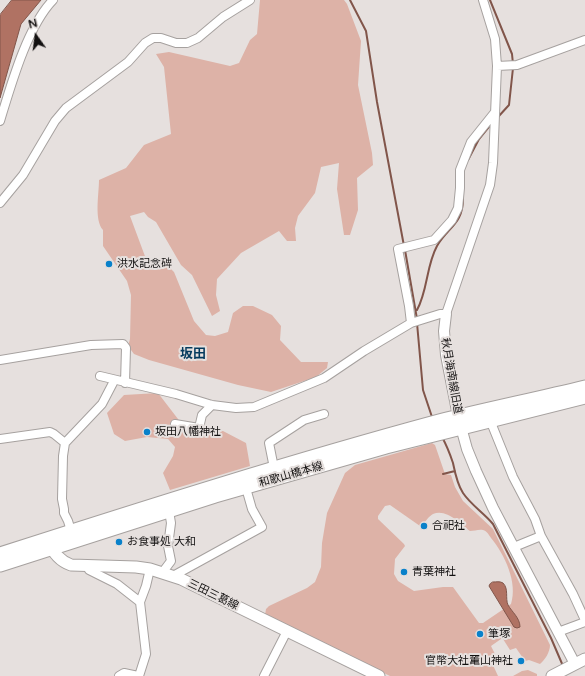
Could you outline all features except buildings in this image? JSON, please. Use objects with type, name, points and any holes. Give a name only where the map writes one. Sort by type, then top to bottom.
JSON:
[{"type":"main road","name":"和歌山橋本線","points":[[73,536],[246,488],[428,430],[585,387]]},
{"type":"main road","name":"和歌山橋本線","points":[[460,422],[490,420],[585,397]]},
{"type":"main road","name":"和歌山橋本線","points":[[0,565],[50,544],[274,468],[428,430]]},
{"type":"main road","name":"和歌山橋本線","points":[[0,554],[50,544]]},
{"type":"main road","name":"三田三葛線","points":[[50,544],[63,562],[71,565],[136,567],[150,569],[182,579],[379,676]]},
{"type":"street","points":[[0,121],[18,65],[32,32],[53,0]]},
{"type":"street","points":[[0,203],[23,176],[55,121],[66,108],[128,62],[145,43],[153,38],[161,38],[176,43],[187,43],[198,38],[223,17],[250,0]]},
{"type":"street","name":"秋月海南線旧道","points":[[484,0],[495,39],[497,66],[493,163],[490,185],[446,314],[444,331],[446,355],[467,449],[476,472],[558,632],[568,667]]},
{"type":"street","points":[[497,66],[517,65],[585,40]]},
{"type":"street","points":[[412,322],[398,249],[434,240],[452,220],[458,208],[460,170],[472,142],[495,112]]},
{"type":"street","points":[[100,376],[114,381],[176,394],[212,405],[236,408],[254,407],[324,378],[364,351],[412,322],[440,314],[446,314]]},
{"type":"street","points":[[0,360],[91,345],[123,344],[126,348],[125,383]]},
{"type":"street","points":[[73,536],[64,513],[62,499],[63,456],[66,443],[102,404],[114,381]]},
{"type":"street","points":[[175,424],[199,428],[202,415],[212,405]]},
{"type":"street","points":[[274,468],[269,443],[304,420],[324,414]]},
{"type":"street","points":[[490,420],[513,476],[535,519],[541,536],[573,594],[585,621],[558,632]]},
{"type":"street","points":[[0,439],[50,432],[66,443]]},
{"type":"street","points":[[167,575],[262,527],[252,509],[246,488]]},
{"type":"street","points":[[167,575],[171,561],[168,546],[170,523],[169,510]]},
{"type":"street","points":[[514,547],[541,536]]},
{"type":"street","points":[[87,566],[89,570],[117,584],[140,602]]},
{"type":"street","points":[[119,676],[124,673],[139,676],[146,654],[140,602],[150,569]]},
{"type":"street","points":[[264,676],[287,631]]},
{"type":"shaded area","points":[[12,0],[41,0],[21,24],[0,98],[0,15]]},
{"type":"shaded area","points":[[260,0],[344,0],[347,4],[361,41],[358,85],[372,153],[373,165],[357,178],[358,210],[350,235],[344,235],[337,189],[339,163],[321,167],[315,193],[298,216],[295,228],[296,241],[287,241],[279,231],[241,253],[217,279],[216,295],[220,311],[212,316],[192,275],[181,265],[156,222],[148,217],[144,212],[130,216],[149,267],[167,265],[174,272],[194,321],[206,335],[215,336],[228,332],[233,313],[243,306],[253,306],[272,315],[281,326],[280,340],[301,362],[328,362],[327,368],[316,377],[271,392],[238,385],[149,360],[134,354],[128,346],[130,339],[131,295],[127,281],[103,246],[103,230],[100,226],[98,213],[99,180],[126,168],[144,145],[171,134],[164,67],[156,54],[169,52],[230,66],[239,63],[250,40],[257,34]]},
{"type":"shaded area","points":[[158,393],[188,432],[223,431],[246,443],[250,466],[170,490],[163,473],[173,456],[175,447],[168,439],[147,437],[125,441],[114,434],[107,413],[124,395]]},
{"type":"shaded area","points":[[432,443],[435,445],[445,474],[451,475],[455,487],[463,501],[493,529],[550,645],[548,653],[540,664],[529,660],[525,661],[516,648],[510,650],[503,639],[501,639],[491,646],[497,658],[492,663],[498,676],[390,676],[265,615],[266,609],[269,606],[307,588],[315,582],[321,567],[322,543],[327,513],[345,473],[355,465]],"holes":[[[390,505],[422,526],[433,514],[443,513],[458,521],[470,531],[481,530],[487,532],[501,553],[509,570],[513,587],[511,604],[483,623],[479,623],[453,587],[414,591],[398,581],[394,574],[395,559],[405,546],[378,519],[378,516],[385,506]]]},
{"type":"shaded area","points":[[493,582],[501,582],[505,585],[508,605],[517,618],[520,627],[514,627],[489,586]]},
{"type":"shaded area","points":[[528,670],[537,674],[537,676],[513,676],[522,671]]},
{"type":"waterway","points":[[350,0],[366,31],[377,102],[404,246]]},
{"type":"waterway","points":[[490,0],[512,54],[513,64]]},
{"type":"waterway","points":[[498,117],[509,105],[513,68]]},
{"type":"waterway","points":[[468,160],[479,139],[492,123]]},
{"type":"waterway","points":[[417,310],[421,302],[433,254],[441,240],[458,220],[463,199]]},
{"type":"waterway","points":[[405,250],[417,319]]},
{"type":"waterway","points":[[417,323],[423,390],[432,417]]},
{"type":"waterway","points":[[442,437],[451,456],[456,478],[461,490],[493,524],[551,638],[563,666]]},
{"type":"waterway","points":[[443,474],[455,471]]},
{"type":"place","name":"洪水記念碑","points":[[109,264]]},
{"type":"place","name":"坂田八幡神社","points":[[147,432]]},
{"type":"place","name":"合祀社","points":[[424,526]]},
{"type":"place","name":"お食事処 大和","points":[[119,542]]},
{"type":"place","name":"青葉神社","points":[[404,572]]},
{"type":"place","name":"筆塚","points":[[480,634]]},
{"type":"place","name":"官幣大社竃山神社","points":[[521,661]]},
{"type":"district","name":"坂田","points":[[193,355]]}]
